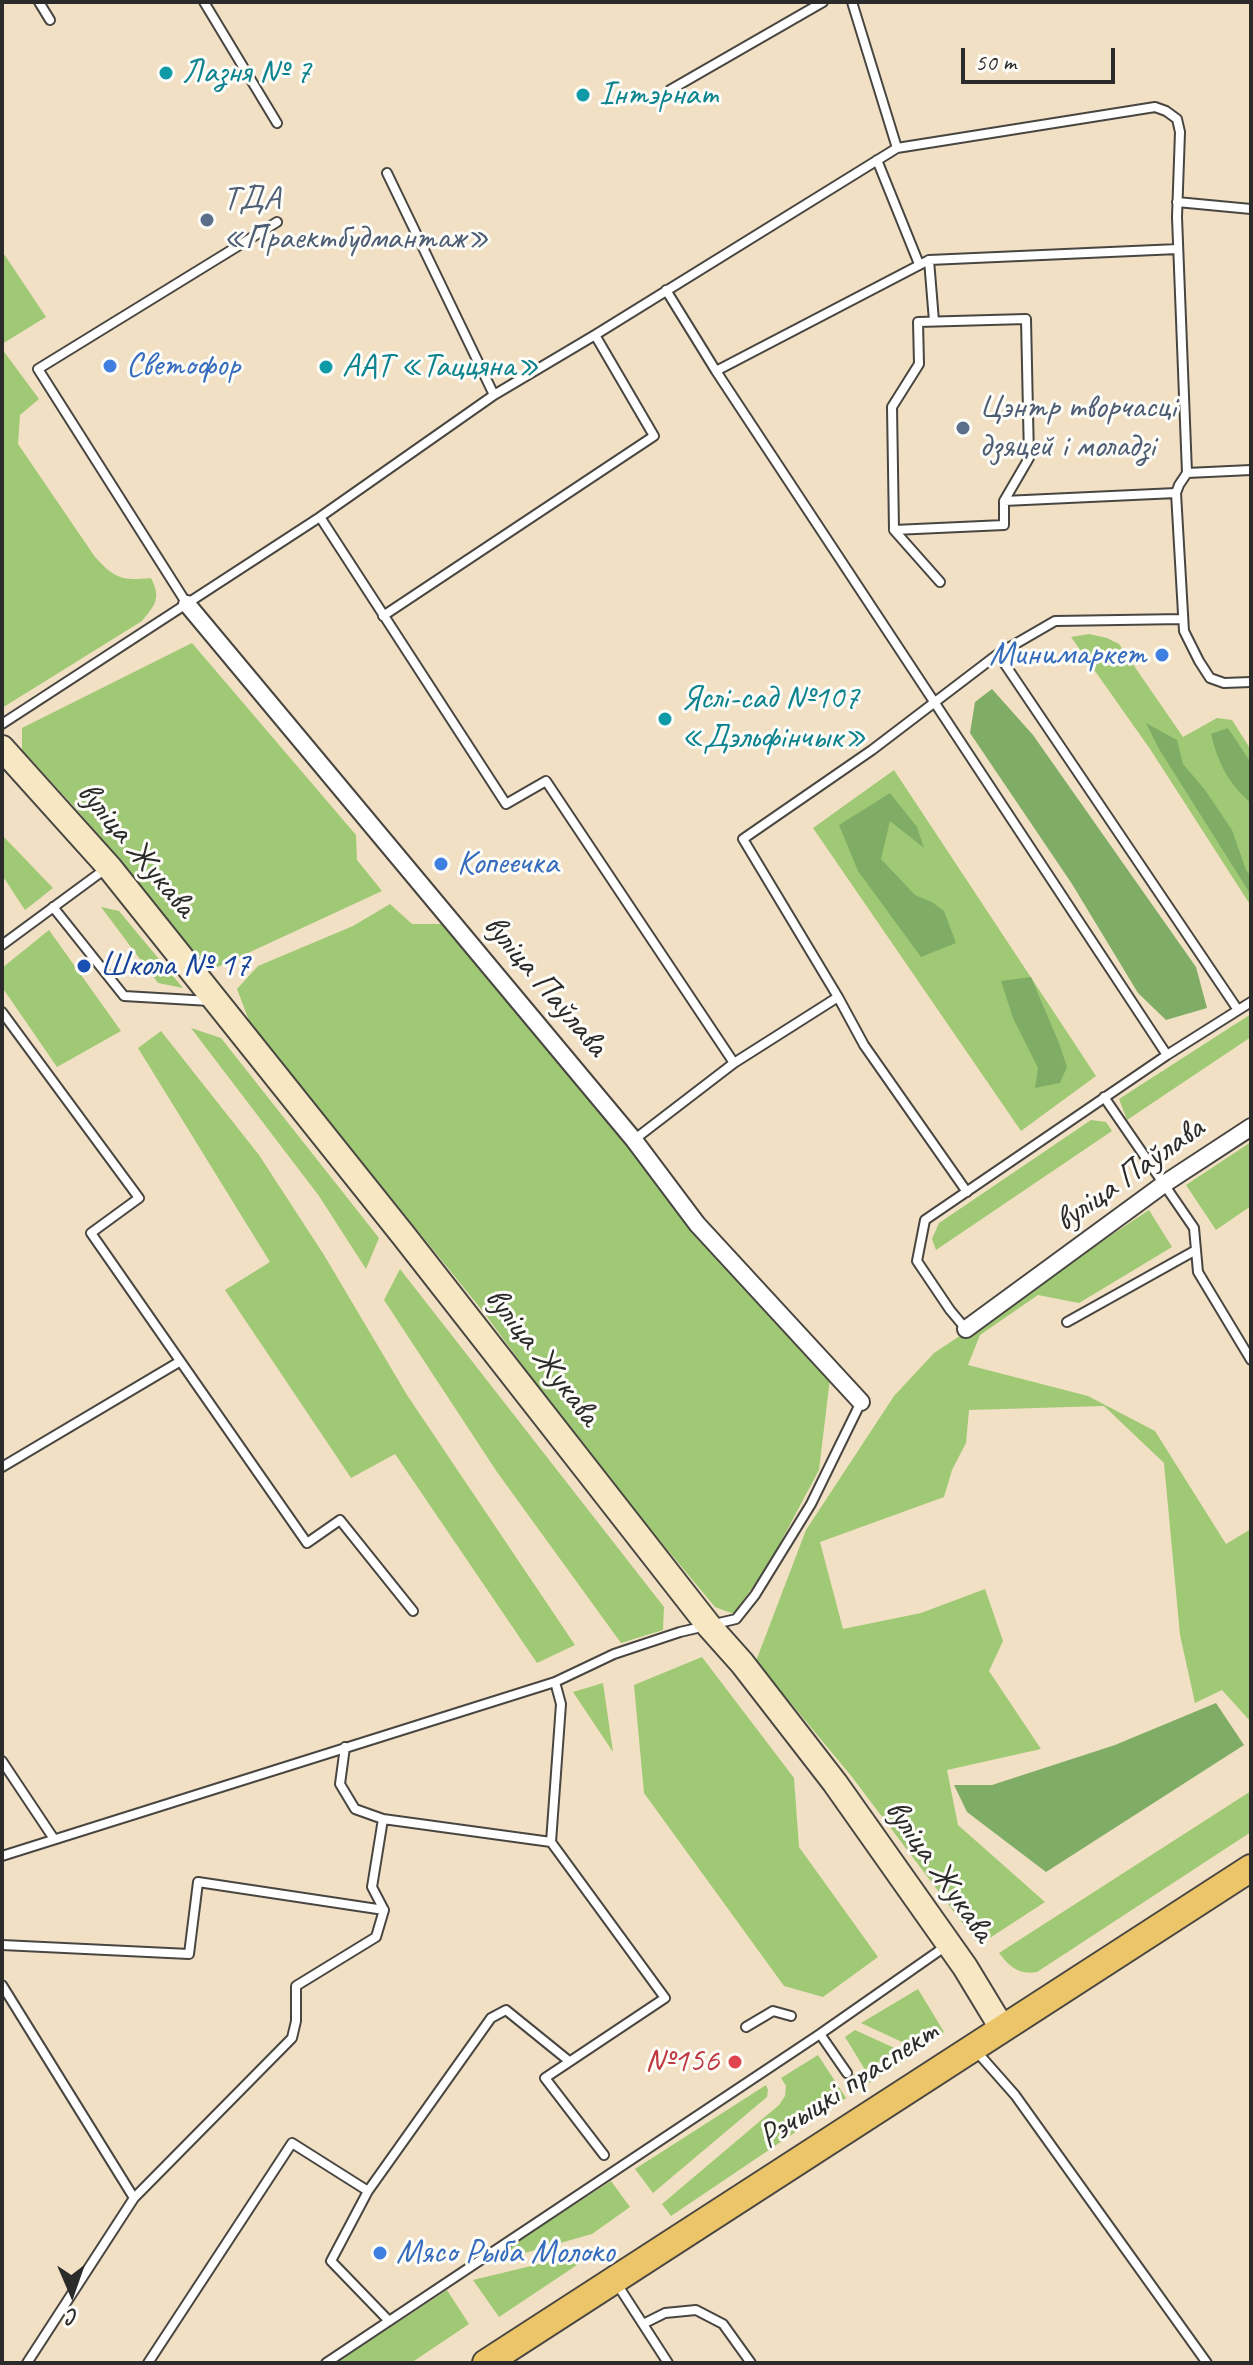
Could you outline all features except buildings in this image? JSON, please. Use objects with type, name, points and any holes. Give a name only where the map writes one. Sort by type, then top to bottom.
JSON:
[{"type":"main road","name":"Рэчыцкі праспект","points":[[486,2363],[1251,1868]]},
{"type":"street","name":"вуліца Паўлава","points":[[187,604],[634,1140],[697,1224],[861,1402]]},
{"type":"street","name":"вуліца Жукава","points":[[2,748],[109,867],[414,1248],[709,1626],[742,1663],[835,1783],[965,1967],[1002,2028]]},
{"type":"street","name":"вуліца Паўлава","points":[[966,1329],[1164,1184],[1251,1127]]},
{"type":"lane","points":[[39,2],[50,20]]},
{"type":"lane","points":[[204,2],[277,123]]},
{"type":"lane","points":[[670,90],[823,2]]},
{"type":"lane","points":[[852,2],[897,148]]},
{"type":"lane","points":[[2,724],[320,517],[494,395],[897,148],[1155,107],[1177,119],[1180,132],[1177,202],[1187,473],[1176,493],[1184,631],[1210,678],[1224,683],[1251,682]]},
{"type":"lane","points":[[877,160],[919,264]]},
{"type":"lane","points":[[387,173],[494,395]]},
{"type":"lane","points":[[1177,202],[1251,209]]},
{"type":"lane","points":[[187,604],[38,369],[277,222]]},
{"type":"lane","points":[[716,371],[929,260],[1178,249]]},
{"type":"lane","points":[[929,260],[934,321]]},
{"type":"lane","points":[[666,290],[716,371],[1167,1055]]},
{"type":"lane","points":[[894,530],[1004,525],[1004,501],[1029,458],[1026,319],[918,322],[919,364],[892,407],[894,530],[940,582]]},
{"type":"lane","points":[[383,616],[654,436],[595,335]]},
{"type":"lane","points":[[1187,473],[1251,470]]},
{"type":"lane","points":[[1004,501],[1176,493]]},
{"type":"lane","points":[[320,517],[506,804],[546,781],[734,1063]]},
{"type":"lane","points":[[967,1192],[864,1045],[743,839],[872,750],[998,654],[1055,621],[1183,619]]},
{"type":"lane","points":[[998,654],[1238,1010]]},
{"type":"lane","points":[[2,945],[109,867]]},
{"type":"lane","points":[[53,907],[124,996],[217,1002]]},
{"type":"lane","points":[[634,1140],[734,1063],[838,997]]},
{"type":"lane","points":[[966,1329],[917,1261],[925,1220],[1104,1097],[1251,1002]]},
{"type":"lane","points":[[2,1012],[139,1198],[91,1233],[179,1362],[307,1543],[340,1520],[413,1611]]},
{"type":"lane","points":[[1104,1097],[1194,1228],[1198,1272],[1251,1360]]},
{"type":"lane","points":[[1067,1322],[1196,1250]]},
{"type":"lane","points":[[2,1467],[179,1362]]},
{"type":"lane","points":[[2,1856],[555,1682],[614,1654],[680,1632],[736,1619],[755,1595],[811,1504],[861,1402]]},
{"type":"lane","points":[[555,1682],[561,1704],[551,1842],[665,1998],[545,2078],[604,2155]]},
{"type":"lane","points":[[345,1747],[340,1784],[355,1809],[383,1819],[551,1842]]},
{"type":"lane","points":[[2,1761],[54,1839]]},
{"type":"lane","points":[[27,2363],[134,2198],[292,2038],[296,2021],[296,1986],[376,1937],[384,1910],[372,1887],[383,1819]]},
{"type":"lane","points":[[2,1945],[189,1954],[198,1882],[384,1910]]},
{"type":"lane","points":[[326,2363],[949,1945]]},
{"type":"lane","points":[[2,1985],[134,2198]]},
{"type":"lane","points":[[389,2321],[331,2261],[368,2191],[491,2018],[506,2010],[569,2061]]},
{"type":"lane","points":[[746,2027],[773,2011],[791,2016]]},
{"type":"lane","points":[[820,2034],[847,2073]]},
{"type":"lane","points":[[973,2049],[1015,2095],[1207,2363]]},
{"type":"lane","points":[[148,2363],[292,2143],[368,2191]]},
{"type":"lane","points":[[615,2280],[668,2363]]},
{"type":"lane","points":[[643,2324],[665,2313],[696,2310],[723,2324],[751,2363]]},
{"type":"green space","points":[[2,251],[46,317],[2,344]]},
{"type":"green space","points":[[2,349],[39,399],[20,415],[18,444],[95,557],[120,577],[151,578],[156,596],[154,605],[142,621],[2,708]]},
{"type":"green space","points":[[1089,634],[1119,644],[1183,737],[1217,718],[1232,720],[1251,750],[1251,906],[1150,749],[1071,637]]},
{"type":"green space","points":[[192,643],[356,835],[357,860],[382,891],[209,971],[78,811],[22,750],[22,728]]},
{"type":"green space","points":[[992,689],[1033,735],[1196,967],[1207,1008],[1166,1020],[1138,993],[1072,884],[970,733],[975,702]]},
{"type":"green space","points":[[1146,723],[1177,740],[1183,764],[1232,830],[1251,876],[1251,895],[1159,749]]},
{"type":"green space","points":[[1228,728],[1251,763],[1251,803],[1230,780],[1214,744],[1211,734]]},
{"type":"green space","points":[[894,770],[1096,1076],[1021,1131],[813,828]]},
{"type":"green space","points":[[890,793],[917,827],[924,848],[890,821],[881,859],[915,895],[944,911],[956,943],[921,957],[858,871],[839,825]]},
{"type":"green space","points":[[2,835],[53,888],[25,910],[2,875]]},
{"type":"green space","points":[[390,904],[412,924],[443,924],[633,1154],[831,1370],[819,1470],[770,1562],[734,1614],[715,1607],[586,1452],[485,1314],[250,1023],[237,989],[258,966],[353,926]]},
{"type":"green space","points":[[101,907],[119,911],[183,988],[158,983]]},
{"type":"green space","points":[[49,930],[121,1031],[57,1067],[2,987],[2,968]]},
{"type":"green space","points":[[1031,977],[1067,1067],[1060,1083],[1035,1088],[1038,1068],[1013,1018],[1001,981]]},
{"type":"green space","points":[[1251,1014],[1251,1037],[1127,1120],[1119,1099]]},
{"type":"green space","points":[[191,1028],[221,1038],[379,1238],[366,1269],[319,1196]]},
{"type":"green space","points":[[161,1031],[259,1155],[324,1255],[407,1395],[575,1645],[537,1663],[395,1454],[351,1478],[225,1290],[270,1262],[138,1048]]},
{"type":"green space","points":[[1091,1120],[1106,1122],[1112,1131],[936,1250],[932,1239],[939,1223]]},
{"type":"green space","points":[[1251,1142],[1251,1206],[1216,1230],[1186,1185]]},
{"type":"green space","points":[[1149,1210],[1172,1247],[1079,1303],[1038,1295],[980,1335],[968,1365],[1088,1396],[1155,1431],[1226,1544],[1251,1529],[1251,1722],[1222,1690],[1195,1703],[1180,1635],[1164,1463],[1104,1406],[969,1410],[966,1443],[952,1470],[944,1497],[820,1542],[843,1629],[921,1613],[985,1589],[1003,1641],[989,1671],[1041,1749],[947,1770],[958,1825],[1045,1902],[979,1945],[852,1777],[756,1661],[806,1530],[894,1396],[934,1353]]},
{"type":"green space","points":[[400,1269],[664,1607],[663,1630],[621,1643],[497,1472],[384,1300]]},
{"type":"green space","points":[[702,1657],[794,1778],[799,1847],[878,1957],[823,1997],[784,1986],[644,1793],[634,1685]]},
{"type":"green space","points":[[603,1683],[613,1752],[573,1692]]},
{"type":"green space","points":[[1216,1703],[1244,1745],[1046,1872],[967,1812],[954,1785],[992,1785],[1115,1745]]},
{"type":"green space","points":[[1251,1791],[1251,1832],[1037,1972],[1015,1969],[999,1953]]},
{"type":"green space","points":[[918,1989],[944,2032],[917,2049],[861,2023]]},
{"type":"green space","points":[[855,2030],[912,2056],[853,2093],[845,2080],[864,2068],[845,2037]]},
{"type":"green space","points":[[818,2055],[846,2098],[671,2216],[662,2204],[779,2105],[785,2096],[786,2086],[781,2078]]},
{"type":"green space","points":[[766,2085],[767,2097],[653,2193],[635,2169]]},
{"type":"green space","points":[[611,2181],[630,2207],[592,2234],[493,2262],[491,2259]]},
{"type":"green space","points":[[589,2252],[586,2259],[499,2317],[473,2280]]},
{"type":"green space","points":[[447,2290],[469,2324],[411,2363],[336,2363]]},
{"type":"place","name":"Лазня № 7","points":[[166,73]]},
{"type":"place","name":"Інтэрнат","points":[[583,95]]},
{"type":"place","name":"ТДА «Праектбудмантаж»","points":[[207,220]]},
{"type":"place","name":"Светофор","points":[[110,366]]},
{"type":"place","name":"ААТ «Таццяна»","points":[[326,367]]},
{"type":"place","name":"Цэнтр творчасці дзяцей і моладзі","points":[[963,428]]},
{"type":"place","name":"Минимаркет","points":[[1162,655]]},
{"type":"place","name":"Яслі-сад №107 «Дэльфінчык»","points":[[665,719]]},
{"type":"place","name":"Копеечка","points":[[441,864]]},
{"type":"place","name":"Школа № 17","points":[[84,966]]},
{"type":"place","name":"№156","points":[[735,2062]]},
{"type":"place","name":"Мясо Рыба Молоко","points":[[380,2253]]}]
